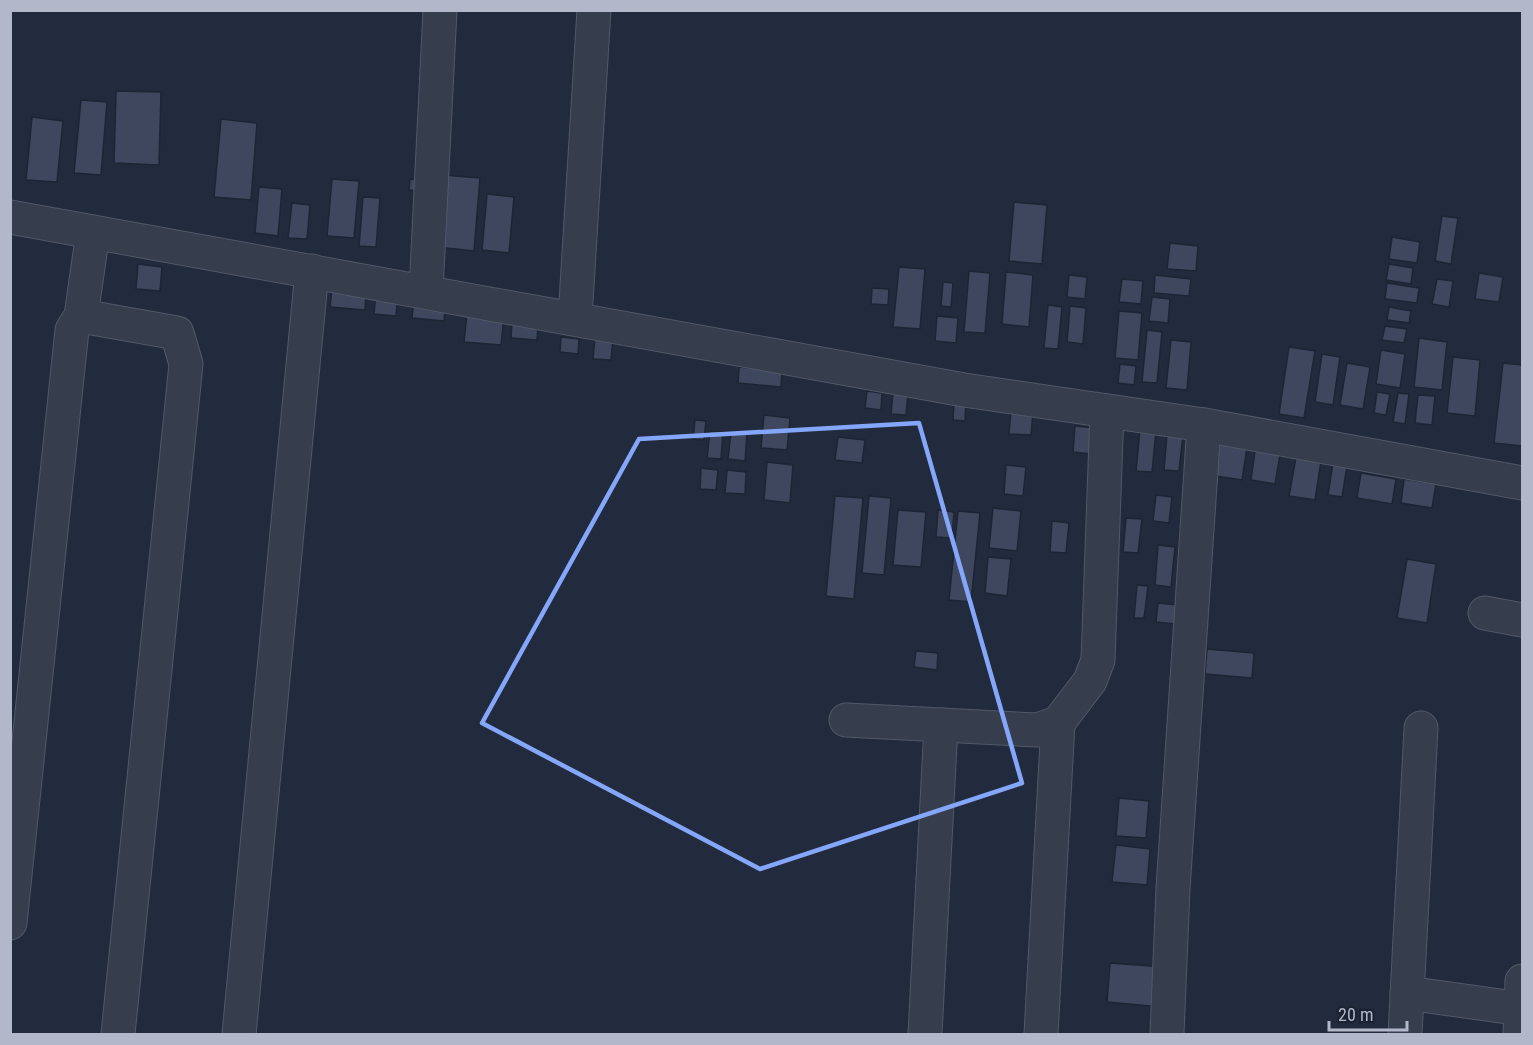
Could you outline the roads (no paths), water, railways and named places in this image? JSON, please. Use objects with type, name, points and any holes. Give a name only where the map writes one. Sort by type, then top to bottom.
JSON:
[{"type":"street","points":[[426,291],[440,10]]},
{"type":"street","points":[[575,318],[594,10]]},
{"type":"street","points":[[10,217],[964,390],[1204,425],[1522,483]]},
{"type":"street","points":[[10,923],[20,737],[72,330],[81,316],[93,232]]},
{"type":"street","points":[[239,1035],[312,271]]},
{"type":"street","points":[[81,316],[177,333],[186,364],[118,1035]]},
{"type":"street","points":[[1041,1035],[1058,723],[1090,681],[1098,660],[1107,411]]},
{"type":"street","points":[[1167,1035],[1173,889],[1204,425]]},
{"type":"street","points":[[1485,613],[1522,620]]},
{"type":"street","points":[[846,720],[1037,730],[1058,723]]},
{"type":"street","points":[[925,1035],[941,725]]},
{"type":"street","points":[[1405,1035],[1422,728]]},
{"type":"street","points":[[1407,993],[1521,1008]]}]
